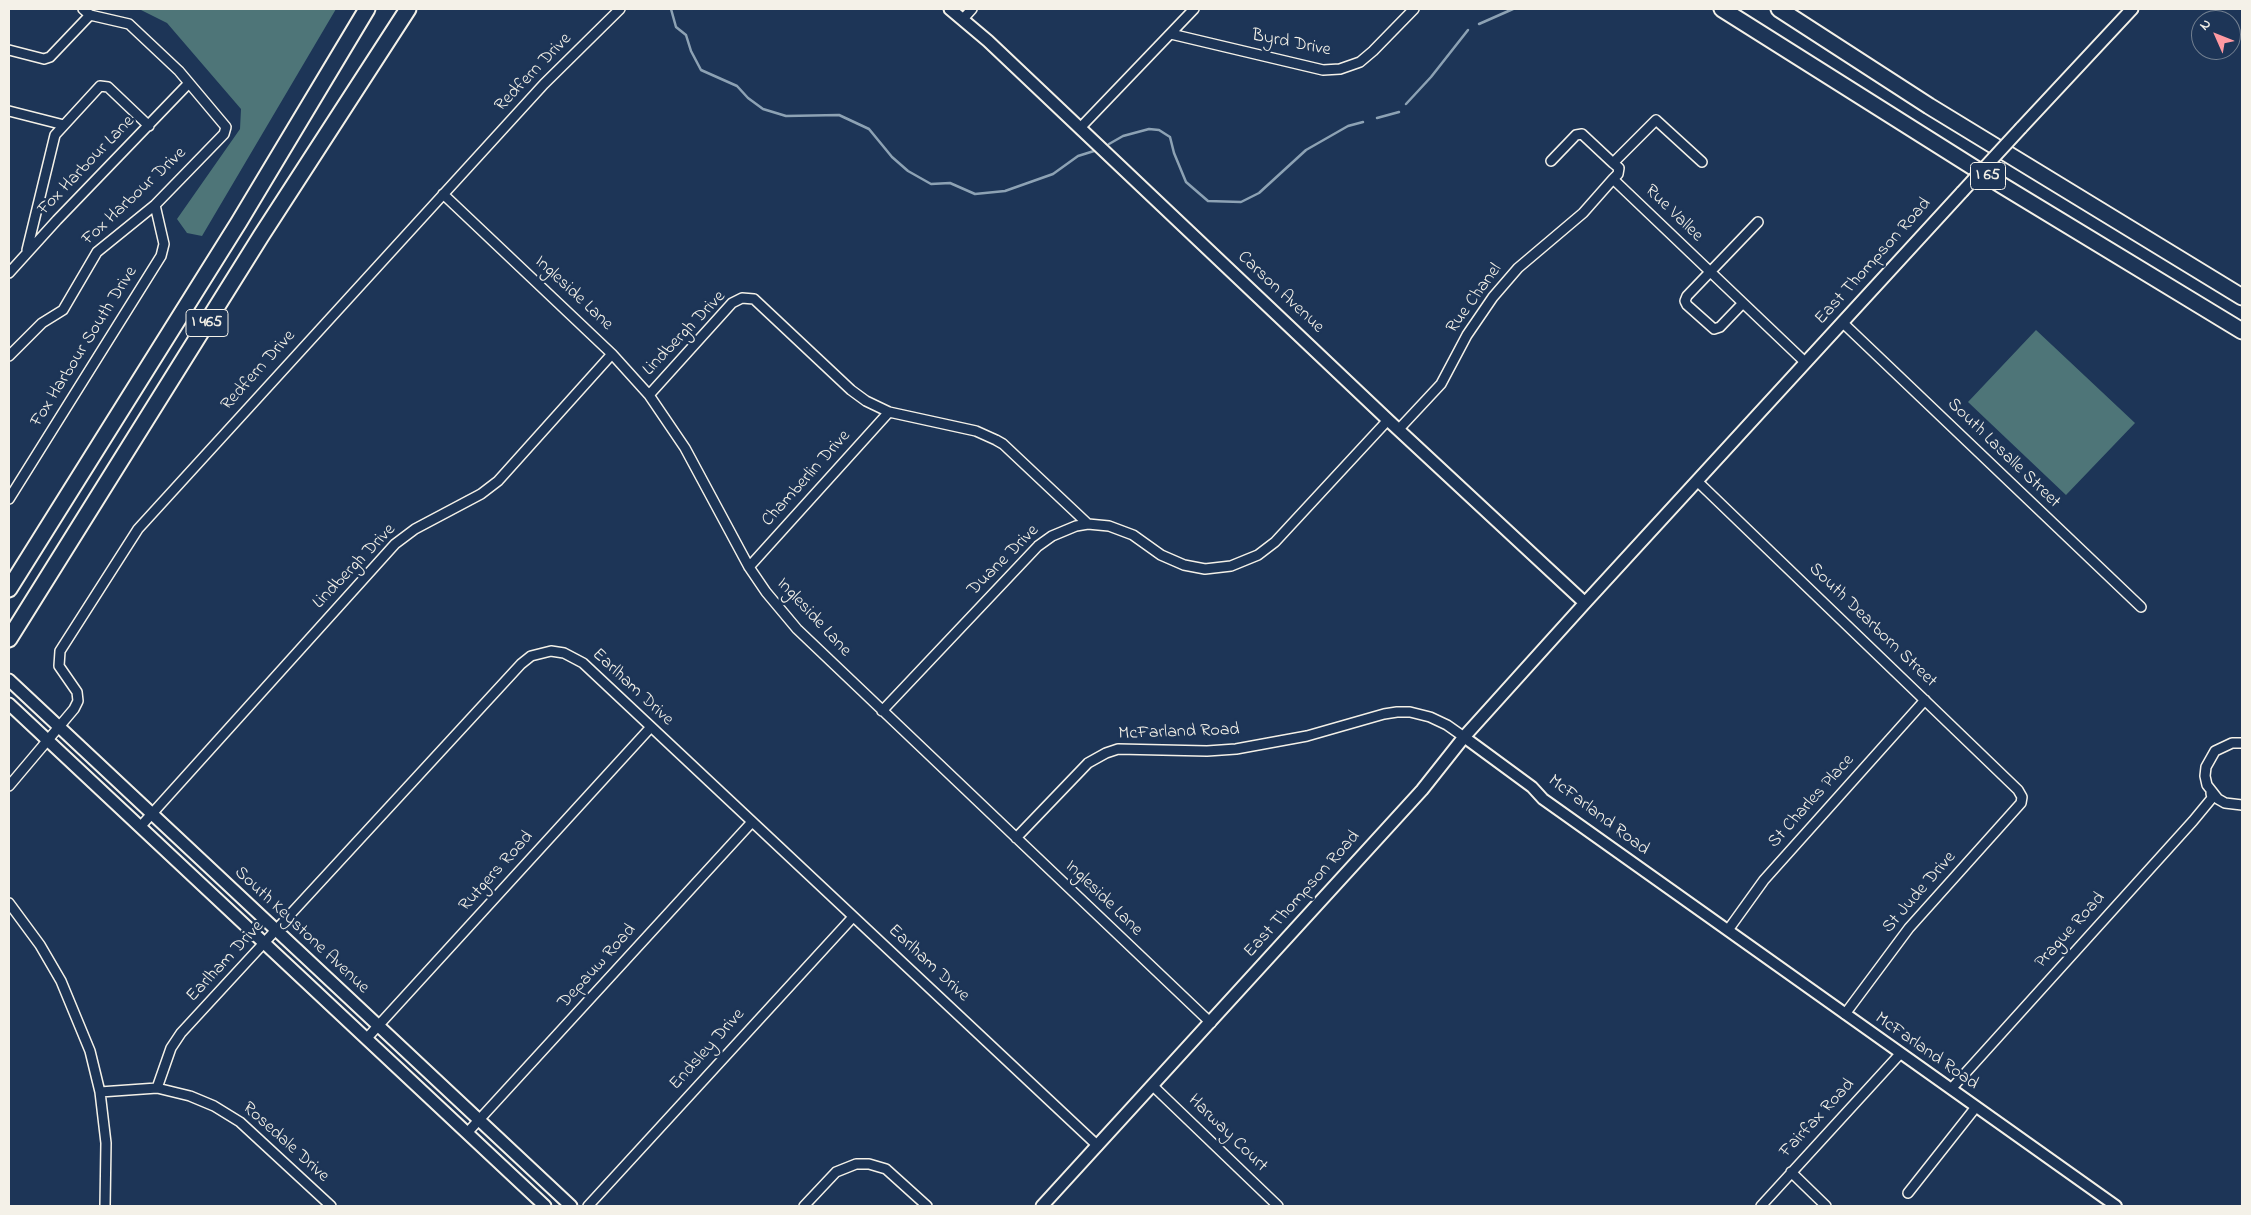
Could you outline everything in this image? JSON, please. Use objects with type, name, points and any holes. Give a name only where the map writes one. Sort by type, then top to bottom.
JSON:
[{"type":"highway","name":"I 465","points":[[9,589],[239,222],[368,9]]},
{"type":"highway","name":"I 465","points":[[9,639],[261,236],[408,9]]},
{"type":"highway","name":"I 65","points":[[1722,9],[2003,186],[2242,331]]},
{"type":"highway","name":"I 65","points":[[1779,9],[1930,106],[2242,297]]},
{"type":"main road","name":"Carson Avenue","points":[[950,9],[1080,128],[1388,420],[1585,603]]},
{"type":"main road","name":"East Thompson Road","points":[[1042,1206],[1422,790],[1464,737],[1696,481],[2132,9]]},
{"type":"main road","name":"South Keystone Avenue","points":[[12,683],[571,1206]]},
{"type":"main road","name":"South Keystone Avenue","points":[[9,704],[545,1206]]},
{"type":"street","name":"Redfern Drive","points":[[9,786],[74,710],[78,701],[74,686],[59,666],[60,651],[138,529],[544,84],[620,9]]},
{"type":"street","points":[[963,19],[972,9]]},
{"type":"street","points":[[1080,128],[1194,9]]},
{"type":"street","name":"Byrd Drive","points":[[1171,34],[1323,70],[1340,69],[1360,62],[1374,51],[1414,9]]},
{"type":"street","points":[[9,50],[47,58],[87,12],[129,24],[189,83]]},
{"type":"street","name":"Fox Harbour Lane","points":[[9,273],[189,83]]},
{"type":"street","name":"Fox Harbour Drive","points":[[9,356],[42,323],[63,310],[97,252],[155,206],[224,134],[226,127],[189,83]]},
{"type":"street","points":[[27,253],[55,135],[102,85],[108,87],[149,126]]},
{"type":"street","points":[[9,111],[64,125]]},
{"type":"street","points":[[1613,163],[1656,120],[1702,162]]},
{"type":"street","points":[[1551,161],[1576,135],[1582,134],[1619,168],[1614,180]]},
{"type":"street","name":"Rue Vallee","points":[[1614,180],[1806,363]]},
{"type":"street","name":"Rue Chanel","points":[[1399,429],[1442,384],[1467,335],[1493,297],[1509,278],[1583,212],[1614,180]]},
{"type":"street","name":"Ingleside Lane","points":[[443,194],[612,354],[649,395],[685,448],[749,567],[766,592],[797,629],[1211,1023]]},
{"type":"street","name":"Fox Harbour South Drive","points":[[9,499],[162,254],[164,242],[155,206]]},
{"type":"street","points":[[1743,303],[1716,329],[1712,329],[1687,305],[1686,298],[1758,222]]},
{"type":"street","name":"Lindbergh Drive","points":[[649,395],[732,304],[737,300],[746,298],[758,303],[851,390],[866,401],[889,412]]},
{"type":"street","name":"South Lasalle Street","points":[[1843,323],[2141,607]]},
{"type":"street","name":"Lindbergh Drive","points":[[140,827],[395,544],[415,530],[473,499],[498,481],[612,354]]},
{"type":"street","points":[[889,412],[976,432],[996,440],[1003,444],[1088,524]]},
{"type":"street","name":"Chamberlin Drive","points":[[749,567],[889,412]]},
{"type":"street","name":"Duane Drive","points":[[882,711],[1038,546],[1052,536],[1063,530],[1088,524],[1110,526],[1125,531],[1161,556],[1184,565],[1218,568],[1238,564],[1258,555],[1275,542],[1388,420]]},
{"type":"street","name":"South Dearborn Street","points":[[1696,481],[2018,790],[2022,797]]},
{"type":"street","name":"Earlham Drive","points":[[157,1088],[172,1048],[181,1033],[277,932],[521,664],[531,656],[551,651],[564,653],[576,658],[1098,1146]]},
{"type":"street","name":"St Charles Place","points":[[1728,930],[1764,880],[1925,700]]},
{"type":"street","name":"McFarland Road","points":[[1016,838],[1088,763],[1106,752],[1118,749],[1198,751],[1236,749],[1307,736],[1384,714],[1410,712],[1430,717],[1447,725],[1464,737],[1532,787],[1543,798],[2116,1206]]},
{"type":"street","name":"Rutgers Road","points":[[366,1038],[651,727]]},
{"type":"street","points":[[2242,743],[2223,745],[2209,758],[2205,776],[2211,793],[2225,803],[2242,805]]},
{"type":"street","name":"Prague Road","points":[[1951,1089],[2193,820],[2212,798],[2211,793]]},
{"type":"street","name":"St Jude Drive","points":[[1845,1014],[1904,934],[2021,803],[2022,797]]},
{"type":"street","name":"Depauw Road","points":[[467,1134],[752,822]]},
{"type":"street","points":[[9,903],[40,945],[61,981],[90,1051],[100,1092],[106,1143],[105,1206]]},
{"type":"street","name":"Endsley Drive","points":[[588,1206],[853,916]]},
{"type":"street","name":"Fairfax Road","points":[[1760,1206],[1900,1054]]},
{"type":"street","name":"Harway Court","points":[[1153,1086],[1278,1206]]},
{"type":"street","name":"Rosedale Drive","points":[[100,1092],[157,1088],[190,1096],[225,1112],[240,1122],[330,1206]]},
{"type":"street","points":[[1908,1193],[1976,1107]]},
{"type":"street","points":[[804,1206],[836,1172],[856,1164],[869,1164],[886,1169],[928,1206]]},
{"type":"street","points":[[1791,1172],[1826,1206]]},
{"type":"green space","points":[[139,9],[336,9],[202,236],[187,233],[177,219],[240,129],[241,109],[167,23]]},
{"type":"green space","points":[[2036,330],[2135,423],[2066,495],[1968,402]]},
{"type":"waterway","points":[[671,9],[676,27],[686,35],[691,51],[701,70],[737,86],[748,98],[763,109],[786,116],[839,115],[869,129],[892,157],[908,171],[931,184],[950,183],[975,194],[1005,191],[1053,174],[1078,156],[1094,151]]},
{"type":"waterway","points":[[1479,24],[1513,9]]},
{"type":"waterway","points":[[1406,104],[1431,77],[1468,30]]},
{"type":"waterway","points":[[1377,118],[1399,112]]},
{"type":"waterway","points":[[1109,144],[1123,136],[1149,129],[1159,130],[1170,137],[1174,153],[1186,182],[1208,201],[1241,202],[1259,193],[1306,150],[1348,126],[1363,122]]}]
